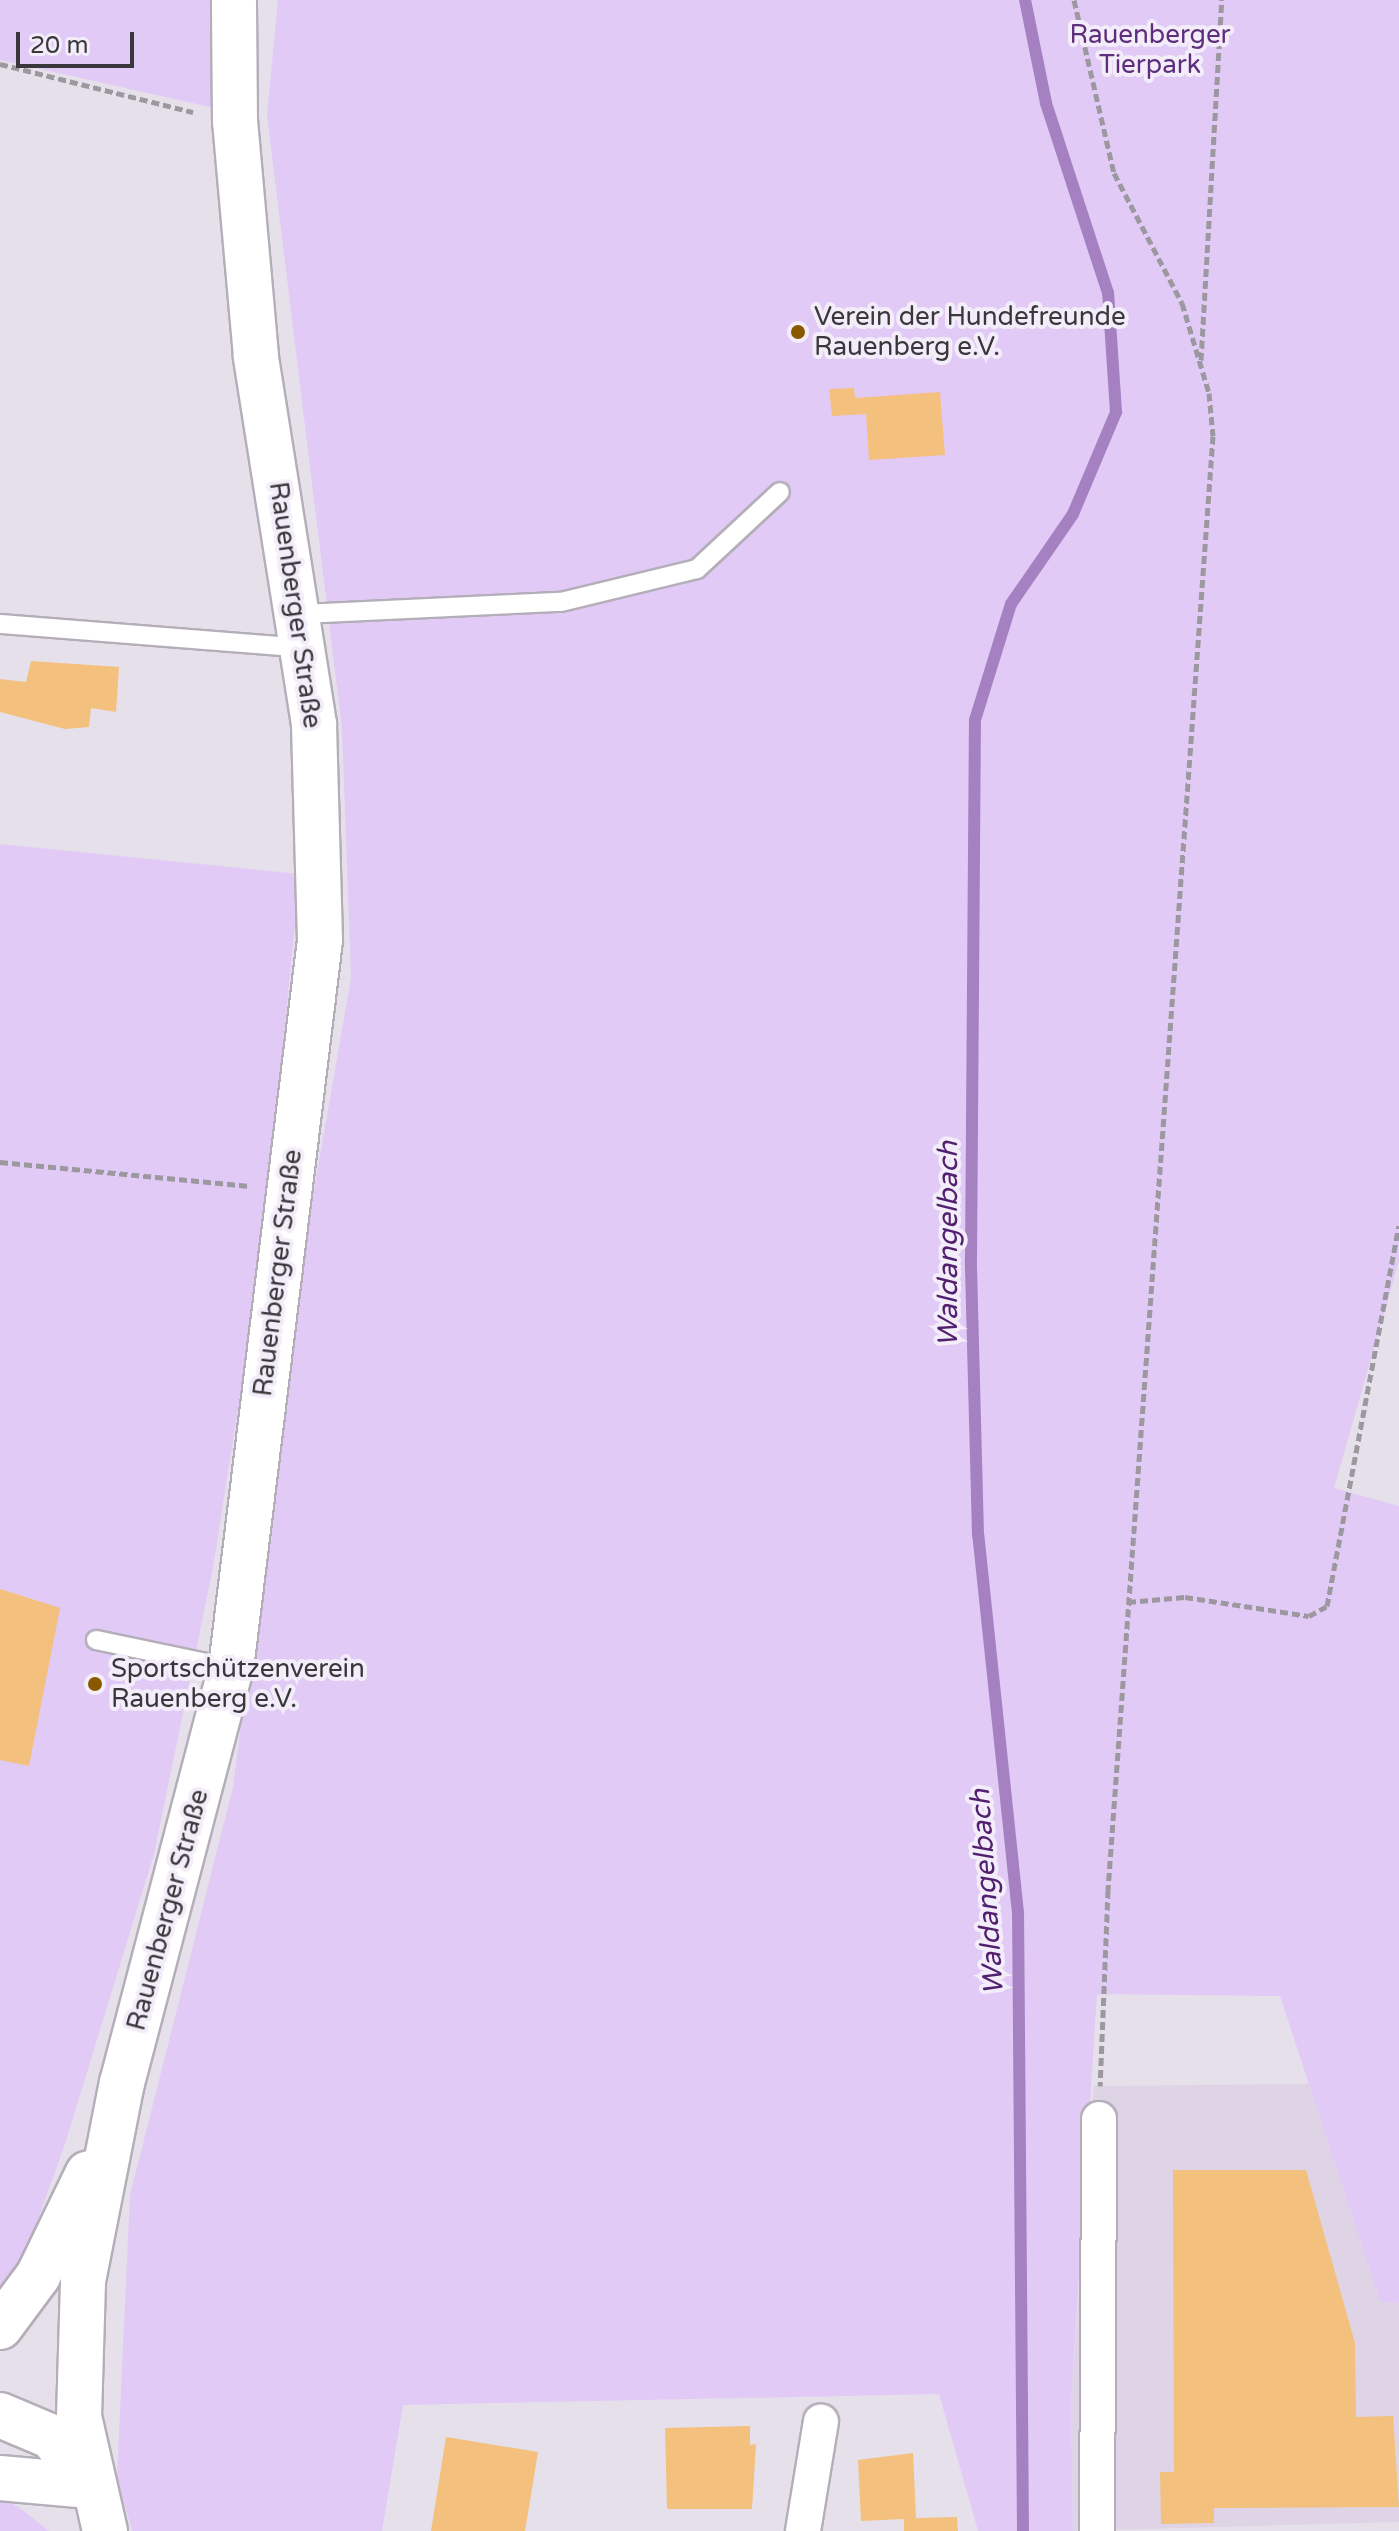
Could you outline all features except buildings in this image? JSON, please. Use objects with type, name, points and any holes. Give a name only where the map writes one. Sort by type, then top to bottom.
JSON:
[{"type":"street","name":"Rauenberger Straße","points":[[105,2531],[90,2486],[79,2417],[83,2281],[114,2121],[231,1668],[287,1190],[320,940],[304,631],[256,356],[235,121],[234,0]]},
{"type":"street","points":[[1097,2531],[1099,2119]]},
{"type":"street","points":[[0,2327],[38,2276],[114,2121]]},
{"type":"street","points":[[0,2415],[52,2437],[90,2486]]},
{"type":"street","points":[[803,2531],[821,2421]]},
{"type":"street","points":[[0,2478],[90,2486]]},
{"type":"lane","points":[[0,624],[304,631],[561,602],[697,569],[780,492]]},
{"type":"lane","points":[[96,1640],[231,1668]]},
{"type":"path","points":[[1074,0],[1114,173],[1182,303],[1201,365],[1213,436],[1128,1602],[1099,2119]]},
{"type":"path","points":[[1201,365],[1222,0]]},
{"type":"path","points":[[0,64],[235,121]]},
{"type":"path","points":[[0,1162],[287,1190]]},
{"type":"path","points":[[1128,1602],[1185,1597],[1309,1616],[1327,1606],[1399,1226]]},
{"type":"shaded area","points":[[1309,2084],[1380,2302],[1399,2303],[1399,2522],[1073,2531],[1071,2402],[1094,2086]]},
{"type":"green space","points":[[0,0],[216,0],[219,109],[0,60]]},
{"type":"green space","name":"Rauenberger Tierpark","points":[[278,0],[1399,0],[1399,1261],[1334,1488],[1399,1506],[1399,2303],[1380,2302],[1280,1996],[1097,1994],[1071,2402],[1073,2531],[978,2531],[939,2394],[403,2405],[382,2531],[132,2531],[117,2477],[130,2195],[233,1787],[299,1276],[351,978],[342,729],[267,115]]},
{"type":"green space","points":[[0,844],[300,874],[262,1256],[213,1568],[154,1854],[66,2141],[20,2270],[0,2292]]},
{"type":"green space","points":[[0,2497],[20,2508],[49,2531],[0,2531]]},
{"type":"waterway","name":"Waldangelbach","points":[[1023,2531],[1018,1913],[978,1535],[971,1260],[975,720],[1011,604],[1073,514],[1116,412],[1108,293],[1046,103],[1025,0]]},
{"type":"place","name":"Verein der Hundefreunde Rauenberg e.V.","points":[[798,332]]},
{"type":"place","name":"Sportschützenverein Rauenberg e.V.","points":[[95,1684]]}]
